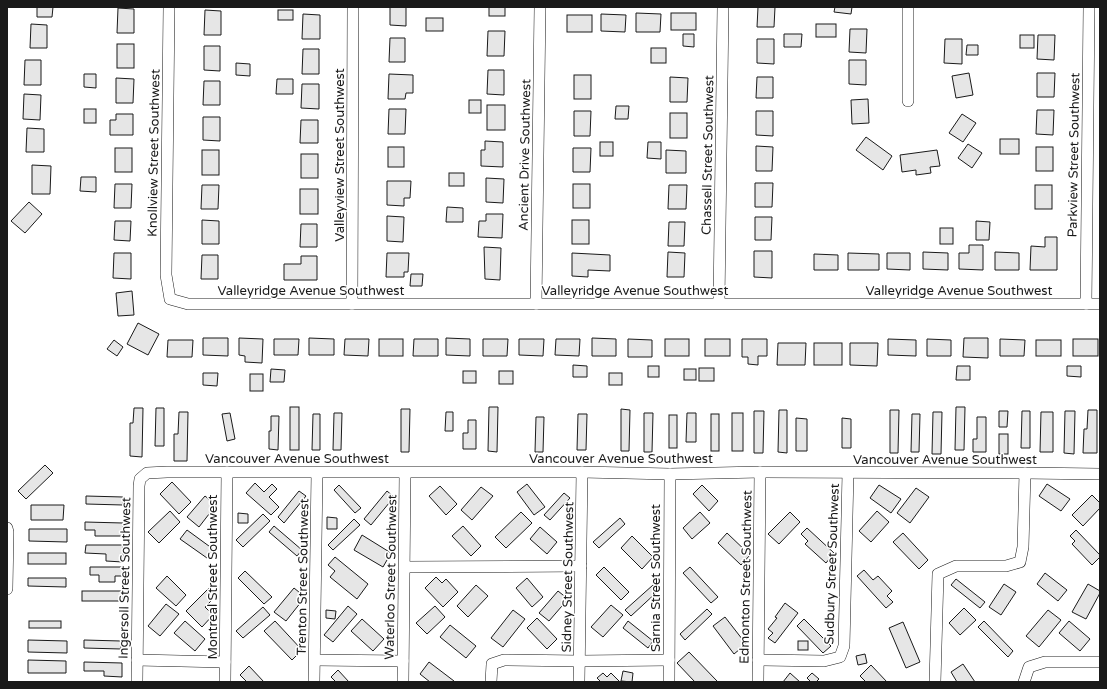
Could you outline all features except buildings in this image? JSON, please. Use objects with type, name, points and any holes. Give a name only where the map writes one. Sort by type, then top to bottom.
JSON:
[{"type":"street","name":"Knollview Street Southwest","points":[[169,7],[166,275],[170,299]]},
{"type":"street","name":"Valleyview Street Southwest","points":[[352,304],[353,7]]},
{"type":"street","name":"Ancient Drive Southwest","points":[[536,304],[540,7]]},
{"type":"street","name":"Chassell Street Southwest","points":[[719,304],[723,7]]},
{"type":"street","points":[[908,7],[908,101]]},
{"type":"street","name":"Parkview Street Southwest","points":[[1086,304],[1089,7]]},
{"type":"street","name":"Valleyridge Avenue Southwest","points":[[170,299],[188,304],[1100,304]]},
{"type":"street","name":"Vancouver Avenue Southwest","points":[[143,475],[147,473],[167,472],[582,472],[670,474],[760,472],[1100,474]]},
{"type":"street","name":"Montreal Street Southwest","points":[[225,682],[227,472]]},
{"type":"street","name":"Sidney Street Southwest","points":[[580,682],[582,472]]},
{"type":"street","name":"Edmonton Street Southwest","points":[[758,682],[760,472]]},
{"type":"street","name":"Trenton Street Southwest","points":[[314,682],[317,473]]},
{"type":"street","name":"Waterloo Street Southwest","points":[[403,682],[405,473]]},
{"type":"street","name":"Sudbury Street Southwest","points":[[758,660],[824,661],[840,657],[844,646],[848,473]]},
{"type":"street","points":[[935,682],[938,574],[956,566],[1006,566],[1020,562],[1023,547],[1025,473]]},
{"type":"street","name":"Sarnia Street Southwest","points":[[669,682],[670,474]]},
{"type":"street","name":"Ingersoll Street Southwest","points":[[137,682],[139,486],[140,479],[143,475]]},
{"type":"street","points":[[7,528],[7,589]]},
{"type":"street","points":[[405,567],[581,566]]},
{"type":"street","points":[[137,660],[225,662]]},
{"type":"street","points":[[315,660],[403,661]]},
{"type":"street","points":[[492,682],[492,664],[504,660],[669,660]]},
{"type":"street","points":[[1024,682],[1029,667],[1045,662],[1100,662]]}]
